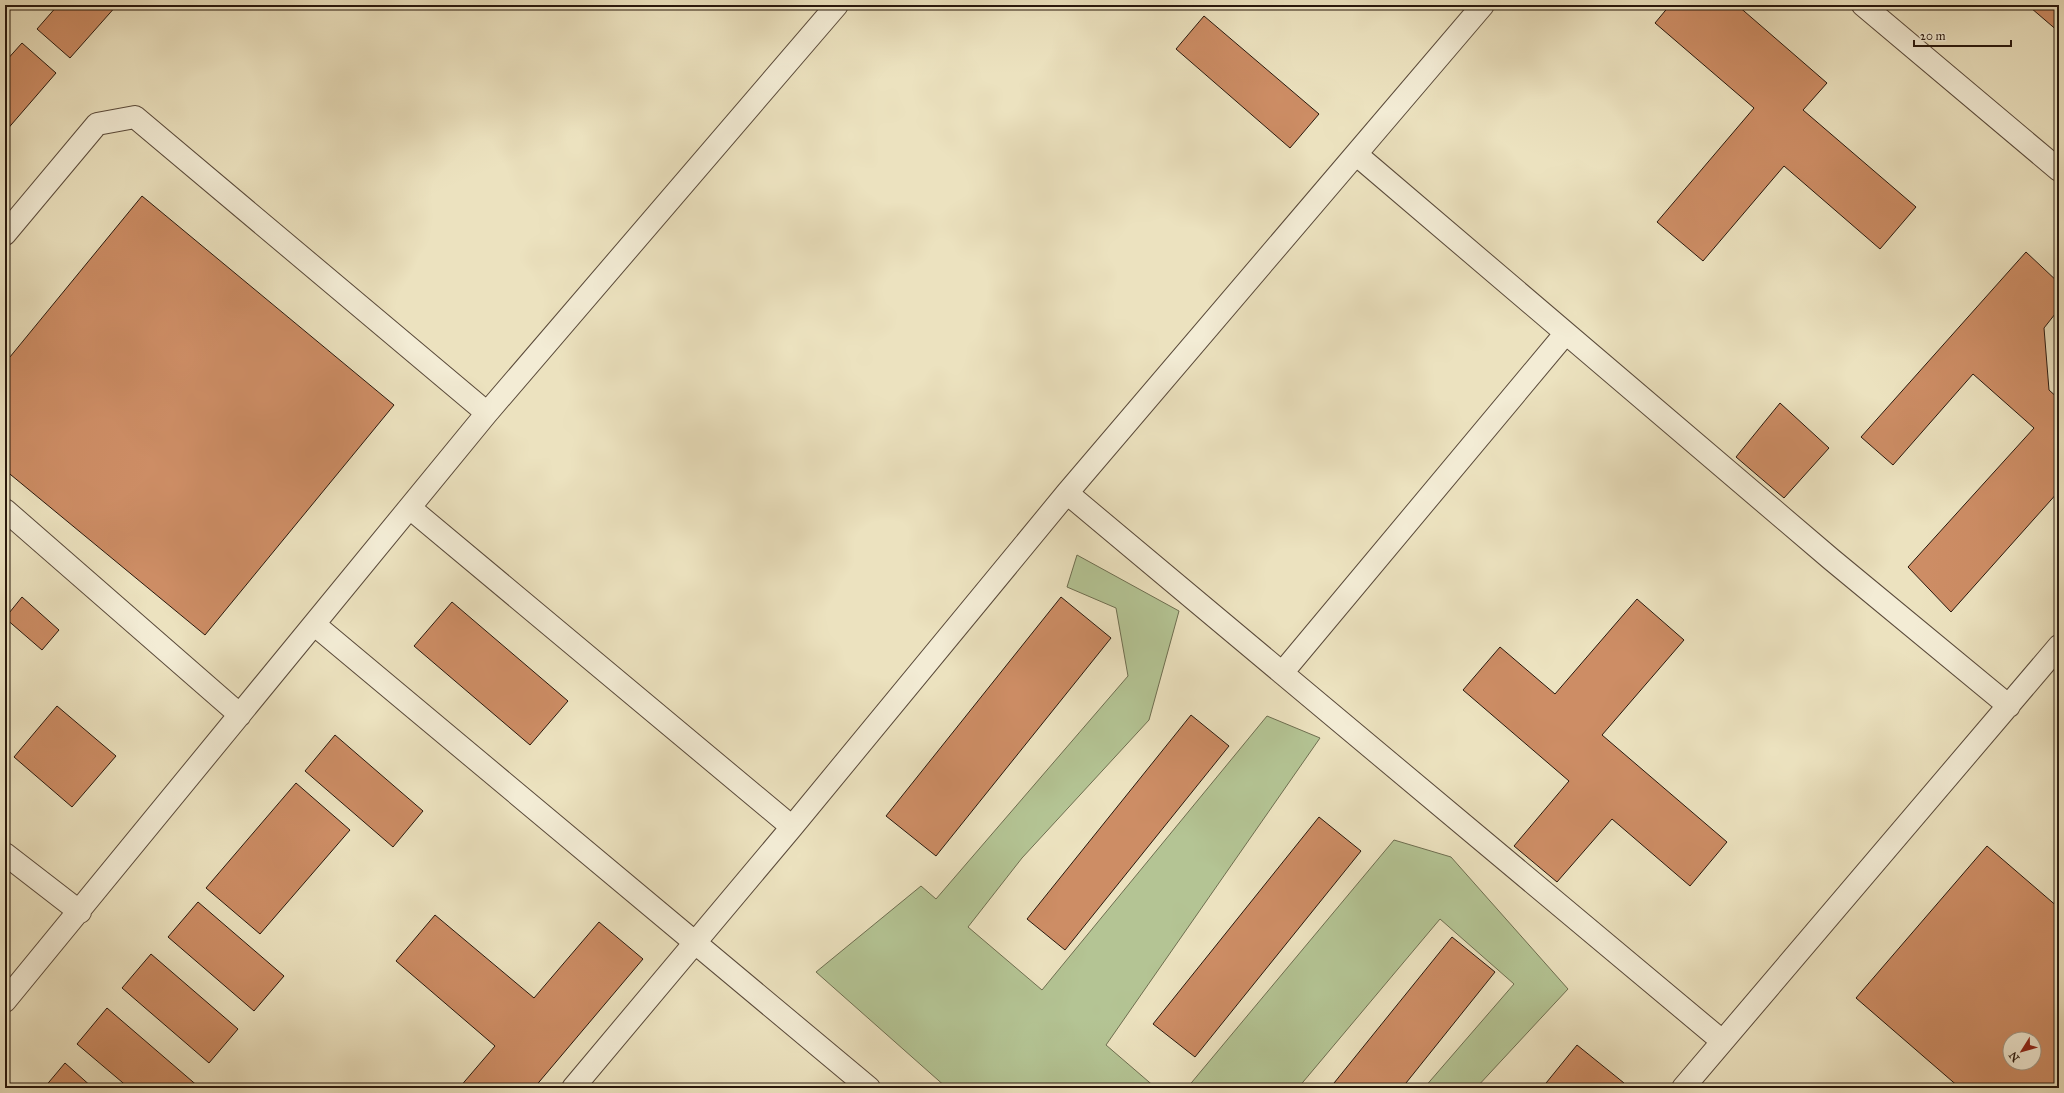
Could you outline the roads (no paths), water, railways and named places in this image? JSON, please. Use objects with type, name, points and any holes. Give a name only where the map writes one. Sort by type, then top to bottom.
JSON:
[{"type":"lane","points":[[5,1001],[80,912],[487,413],[837,5]]},
{"type":"lane","points":[[573,1088],[792,827],[1066,493],[1357,156],[1484,5]]},
{"type":"lane","points":[[1863,5],[2059,170]]},
{"type":"lane","points":[[5,234],[98,124],[135,117],[487,413]]},
{"type":"lane","points":[[1357,156],[1831,559],[2009,706]]},
{"type":"lane","points":[[1282,673],[1566,334]]},
{"type":"lane","points":[[1066,493],[1722,1042]]},
{"type":"lane","points":[[410,508],[792,827]]},
{"type":"lane","points":[[5,510],[240,715]]},
{"type":"lane","points":[[315,625],[869,1088]]},
{"type":"lane","points":[[1684,1088],[2059,646]]},
{"type":"lane","points":[[5,854],[80,912]]}]
